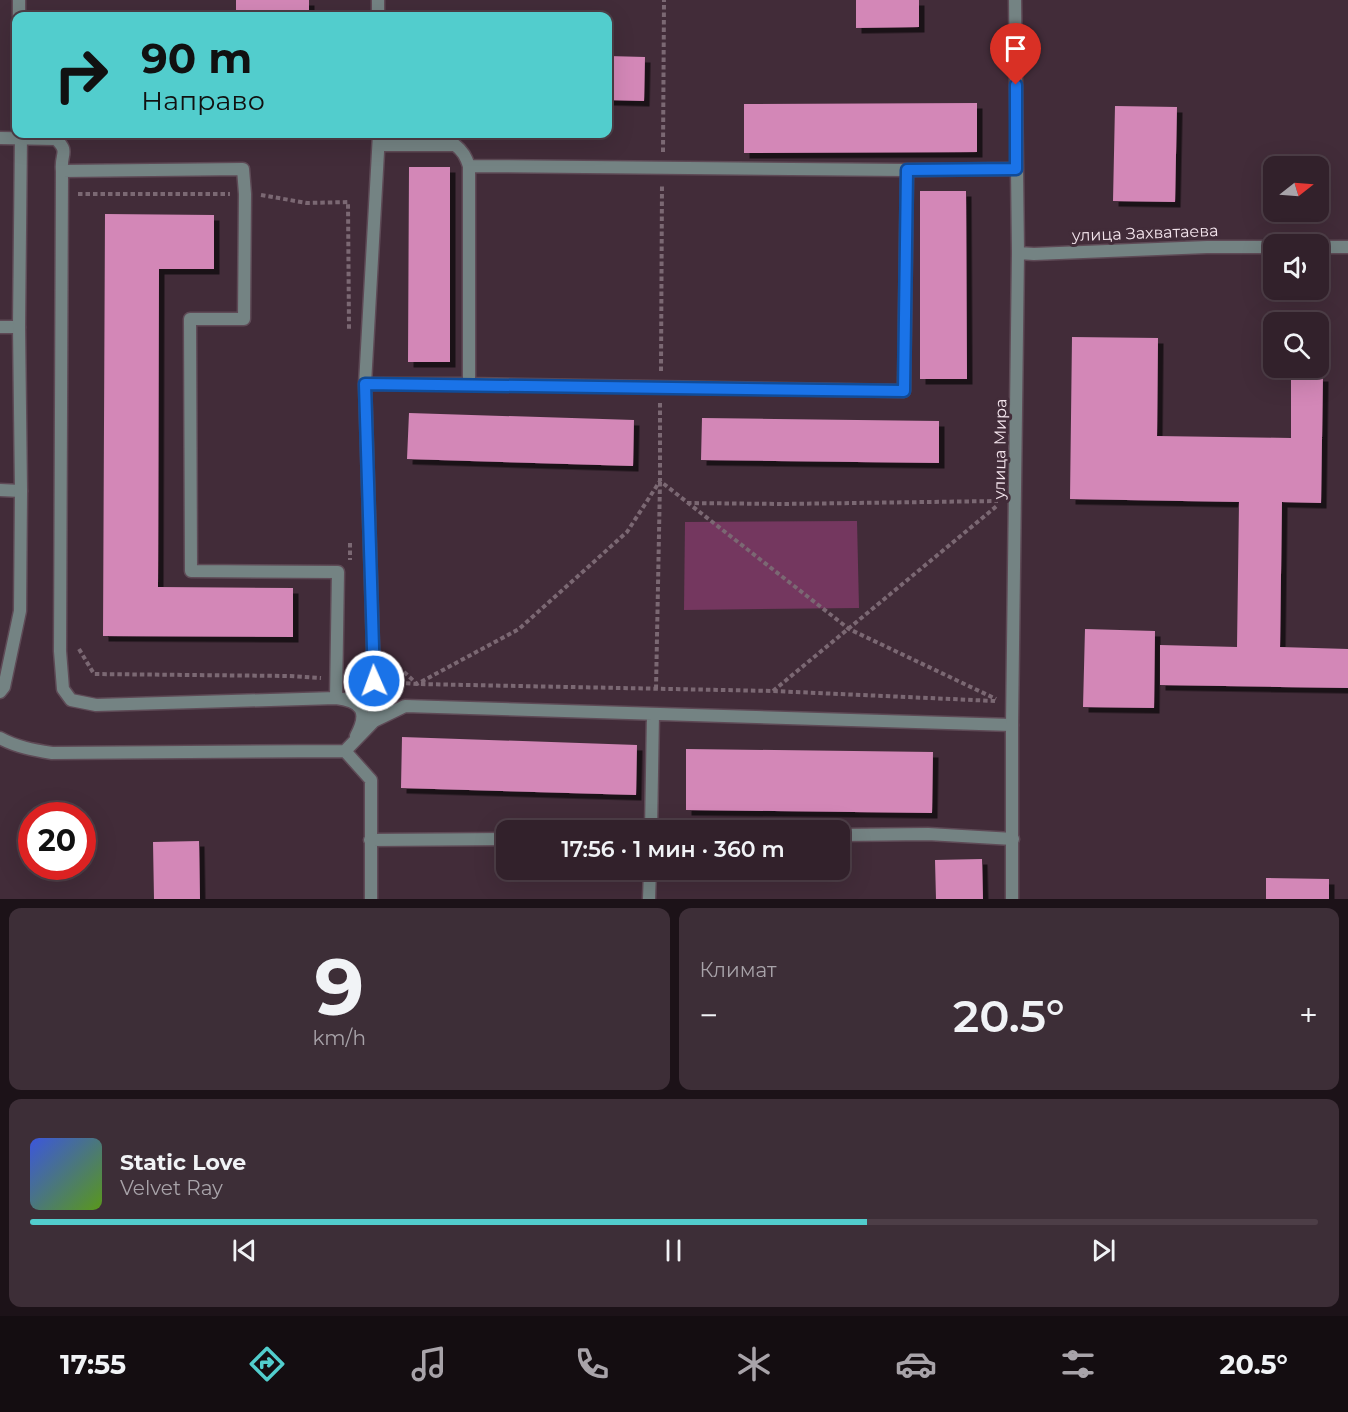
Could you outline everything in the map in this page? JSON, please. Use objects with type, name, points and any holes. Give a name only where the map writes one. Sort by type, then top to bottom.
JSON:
[{"type":"street","name":"улица Мира","points":[[1012,899],[1018,253],[1015,0]]},
{"type":"street","points":[[0,692],[4,687],[20,611],[21,138]]},
{"type":"street","points":[[44,138],[56,139],[64,150],[61,162],[60,651],[63,689],[70,700],[96,705],[336,698],[349,700],[361,708],[363,715],[362,723],[347,749]]},
{"type":"street","points":[[374,721],[365,384],[379,139],[455,145],[465,155],[469,166],[469,384]]},
{"type":"street","points":[[469,166],[1016,169]]},
{"type":"street","points":[[62,171],[243,169],[245,194],[244,319],[189,319],[191,571],[338,572],[336,698]]},
{"type":"street","points":[[365,384],[904,391],[907,170]]},
{"type":"street","name":"улица Захватаева","points":[[1018,253],[1263,247]]},
{"type":"street","points":[[1329,247],[1348,247]]},
{"type":"street","points":[[0,327],[19,327]]},
{"type":"street","points":[[0,490],[21,491]]},
{"type":"street","points":[[0,738],[7,742],[52,753],[347,749],[374,721],[405,706],[1012,725]]},
{"type":"street","points":[[651,820],[653,714]]},
{"type":"street","points":[[347,749],[371,780],[370,899]]},
{"type":"street","points":[[850,835],[928,834],[1013,839]]},
{"type":"street","points":[[370,840],[496,839]]},
{"type":"street","points":[[649,899],[650,880]]},
{"type":"path","points":[[656,689],[664,0]]},
{"type":"path","points":[[76,194],[255,194],[307,203],[348,202],[349,334]]},
{"type":"path","points":[[374,681],[417,684],[773,691],[1000,701],[849,629],[660,481]]},
{"type":"path","points":[[417,684],[519,629],[627,532],[660,481]]},
{"type":"path","points":[[687,503],[998,503],[773,691]]},
{"type":"path","points":[[350,537],[350,561]]},
{"type":"path","points":[[79,639],[79,650],[94,674],[290,676],[337,679]]},
{"type":"path","points":[[404,672],[417,684]]},
{"type":"shaded area","points":[[857,521],[859,608],[684,610],[685,522]]},
{"type":"building","points":[[236,0],[309,0],[309,12],[236,12]]},
{"type":"building","points":[[856,0],[919,0],[919,27],[856,28]]},
{"type":"building","points":[[612,56],[645,57],[644,101],[612,100]]},
{"type":"building","points":[[977,103],[977,152],[744,153],[744,104]]},
{"type":"building","points":[[1115,106],[1177,107],[1175,202],[1113,201]]},
{"type":"building","points":[[409,167],[450,167],[450,362],[408,362]]},
{"type":"building","points":[[920,191],[966,191],[967,379],[920,379]]},
{"type":"building","points":[[105,214],[214,215],[214,269],[159,269],[158,587],[293,588],[293,637],[103,636]]},
{"type":"building","points":[[1072,337],[1158,338],[1157,436],[1291,438],[1291,378],[1323,378],[1321,503],[1282,502],[1280,647],[1348,649],[1348,688],[1160,685],[1160,645],[1237,647],[1239,502],[1070,499]]},
{"type":"building","points":[[409,413],[634,420],[633,466],[407,459]]},
{"type":"building","points":[[702,418],[939,421],[939,463],[701,460]]},
{"type":"building","points":[[1085,629],[1155,631],[1154,708],[1083,707]]},
{"type":"building","points":[[402,737],[637,745],[636,795],[401,788]]},
{"type":"building","points":[[686,749],[933,752],[932,813],[686,810]]},
{"type":"building","points":[[199,841],[200,899],[154,899],[153,842]]},
{"type":"building","points":[[982,859],[983,899],[936,899],[935,860]]},
{"type":"building","points":[[1266,878],[1329,879],[1329,899],[1266,899]]},
{"type":"route","points":[[374,681],[365,384],[904,391],[907,170],[1016,169],[1016,85]]}]
